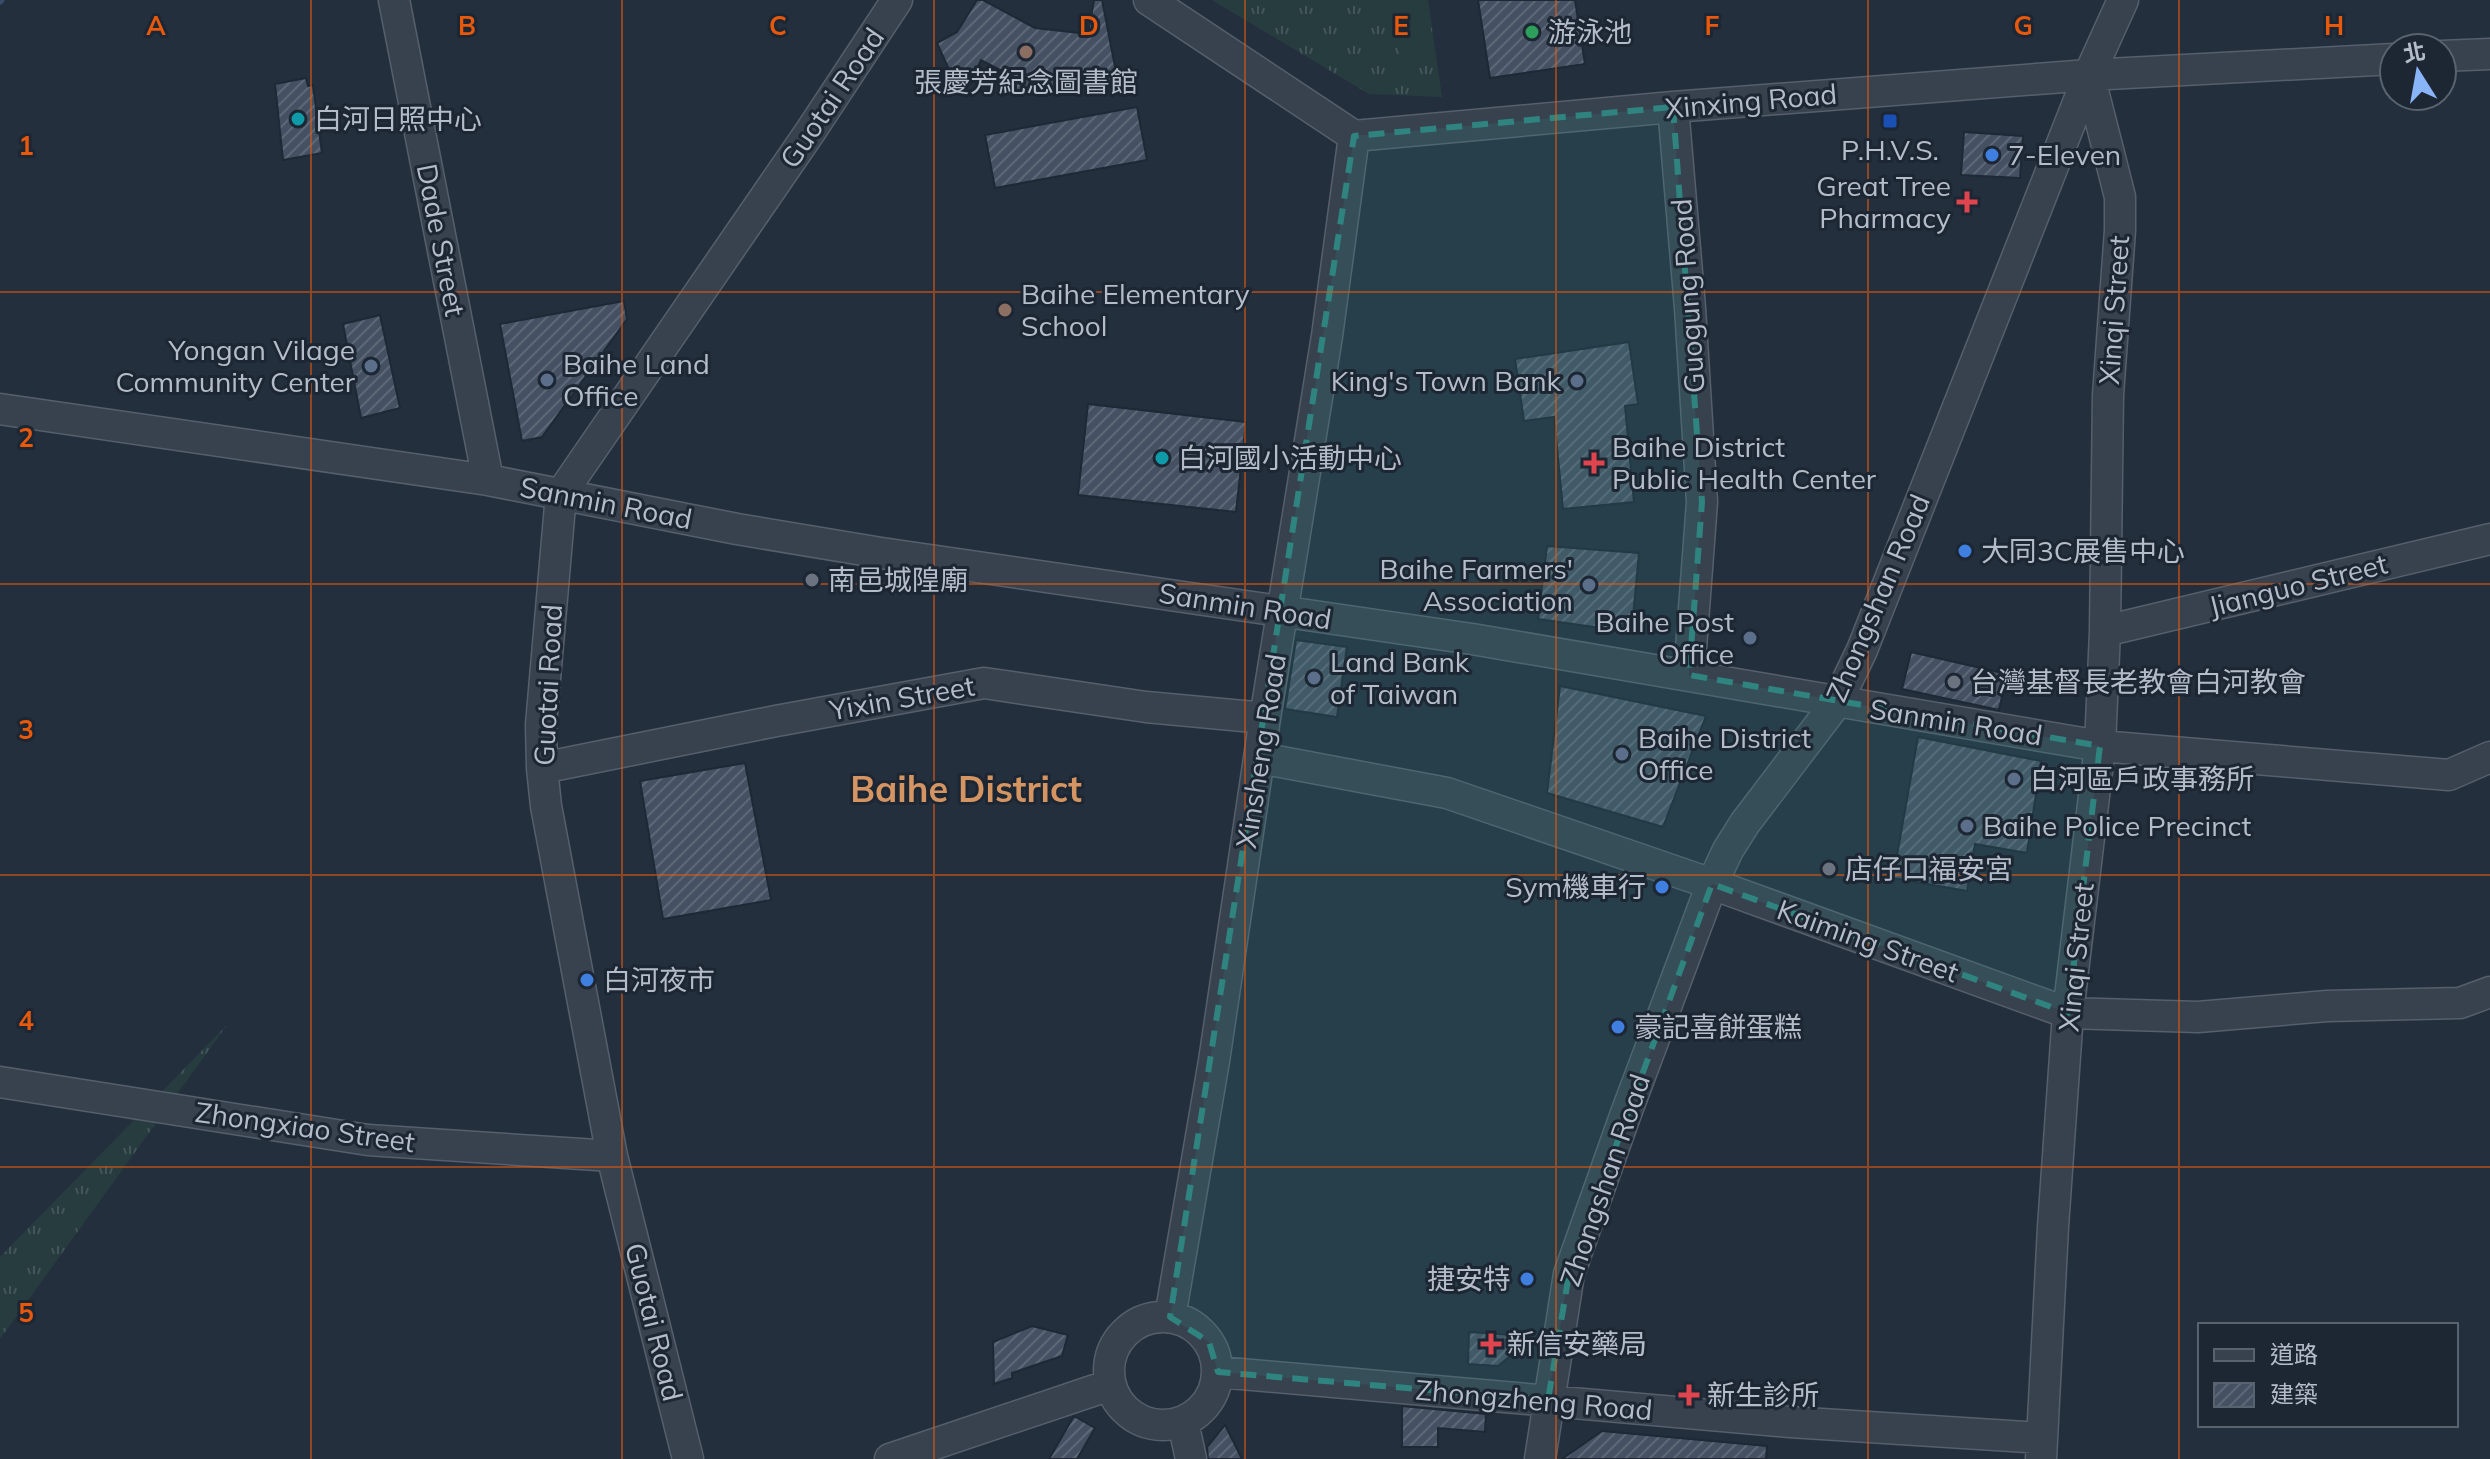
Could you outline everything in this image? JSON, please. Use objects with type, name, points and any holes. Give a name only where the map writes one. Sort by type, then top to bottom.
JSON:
[{"type":"street","name":"Dade Street","points":[[394,0],[488,480]]},
{"type":"street","name":"Guotai Road","points":[[688,1459],[612,1156],[546,806],[541,725],[561,494],[802,145],[897,0]]},
{"type":"street","points":[[1149,0],[1354,136]]},
{"type":"street","name":"Zhongshan Road","points":[[1540,1459],[1569,1274],[1712,884],[1745,823],[1837,702],[1862,650],[2089,75],[2123,0]]},
{"type":"street","points":[[2458,55],[2490,54]]},
{"type":"street","name":"Xinxing Road","points":[[1354,136],[1673,107],[2089,75],[2378,60]]},
{"type":"street","name":"Xinqi Street","points":[[2041,1449],[2068,1013],[2100,746],[2105,631],[2108,395],[2120,197],[2089,75]]},
{"type":"street","name":"Guogung Road","points":[[1673,107],[1702,502],[1689,675]]},
{"type":"street","name":"Xinsheng Road","points":[[1170,1317],[1214,1061],[1265,718],[1327,336],[1354,136]]},
{"type":"street","name":"Sanmin Road","points":[[0,409],[488,480],[779,536],[1472,639],[2100,746],[2449,775],[2490,757]]},
{"type":"street","name":"Jianguo Street","points":[[2105,631],[2490,539]]},
{"type":"street","name":"Yixin Street","points":[[542,768],[984,683],[1146,707],[1265,718]]},
{"type":"street","name":"Kaiming Street","points":[[1260,758],[1447,793],[1712,884],[2068,1013],[2198,1017],[2327,1006],[2460,1003],[2490,992]]},
{"type":"street","name":"Zhongxiao Street","points":[[0,1082],[368,1140],[612,1156]]},
{"type":"street","points":[[1170,1317],[1198,1330],[1209,1342],[1218,1372],[1208,1402],[1197,1414],[1168,1426],[1138,1420],[1125,1411],[1115,1399],[1108,1371],[1110,1357],[1125,1333],[1145,1321],[1170,1317]]},
{"type":"street","name":"Zhongzheng Road","points":[[1218,1372],[1790,1422],[2041,1449]]},
{"type":"street","points":[[890,1459],[1110,1385]]},
{"type":"street","points":[[1183,1422],[1191,1459]]},
{"type":"highlighted area","points":[[1673,107],[1702,502],[1689,675],[2100,746],[2068,1013],[1712,884],[1569,1274],[1548,1400],[1218,1372],[1209,1342],[1170,1317],[1354,136]]},
{"type":"green space","points":[[1212,0],[1428,0],[1442,97],[1369,94]]},
{"type":"green space","points":[[1391,0],[1425,0],[1436,56],[1403,62]]},
{"type":"green space","points":[[227,1025],[0,1339],[0,1257]]},
{"type":"building","name":"張慶芳紀念圖書館","points":[[977,0],[983,0],[1035,28],[1088,34],[1094,0],[1102,0],[1118,82],[1011,90],[1016,78],[981,60],[976,71],[951,74],[937,43],[957,32]]},
{"type":"building","name":"游泳池","points":[[1478,0],[1575,0],[1585,64],[1490,78]]},
{"type":"building","name":"白河日照中心","points":[[306,78],[308,86],[313,85],[322,153],[283,160],[275,84]]},
{"type":"building","points":[[1137,107],[1147,160],[995,188],[985,135]]},
{"type":"building","name":"7-Eleven","points":[[1964,132],[2023,136],[2020,178],[1961,175]]},
{"type":"building","name":"Baihe Land Office","points":[[624,301],[627,319],[542,437],[522,441],[500,324]]},
{"type":"building","name":"Yongan Vilage Community Center","points":[[380,315],[400,408],[361,418],[343,324]]},
{"type":"building","points":[[1629,342],[1638,404],[1625,406],[1634,502],[1563,509],[1554,417],[1524,421],[1515,359]]},
{"type":"building","name":"白河國小活動中心","points":[[1088,404],[1246,422],[1236,512],[1078,495]]},
{"type":"building","name":"Baihe Farmers' Association","points":[[1547,546],[1639,553],[1633,617],[1615,630],[1538,619]]},
{"type":"building","name":"Land Bank of Taiwan","points":[[1296,640],[1347,647],[1337,717],[1285,709]]},
{"type":"building","name":"台灣基督長老教會白河教會","points":[[1911,652],[2007,674],[1999,710],[1902,689]]},
{"type":"building","name":"Baihe District Office","points":[[1560,686],[1706,716],[1663,827],[1547,793]]},
{"type":"building","name":"Baihe Police Precinct","points":[[1918,737],[2041,761],[2027,853],[1975,844],[1967,891],[1893,878]]},
{"type":"building","points":[[745,763],[771,900],[663,919],[640,781]]},
{"type":"building","points":[[1032,1326],[1068,1335],[1062,1356],[1012,1373],[1012,1378],[994,1384],[993,1342]]},
{"type":"building","name":"新信安藥局","points":[[1469,1332],[1514,1335],[1514,1353],[1498,1366],[1468,1364]]},
{"type":"building","points":[[1402,1406],[1486,1414],[1485,1432],[1438,1428],[1438,1447],[1402,1447]]},
{"type":"building","points":[[1074,1416],[1095,1428],[1077,1459],[1049,1459]]},
{"type":"building","points":[[1225,1425],[1242,1459],[1208,1459],[1207,1447]]},
{"type":"building","points":[[1602,1431],[1767,1446],[1766,1459],[1562,1459]]},
{"type":"place","name":"游泳池","points":[[1532,32]]},
{"type":"place","name":"張慶芳紀念圖書館","points":[[1026,52]]},
{"type":"place","name":"白河日照中心","points":[[298,119]]},
{"type":"place","name":"P.H.V.S.","points":[[1890,121]]},
{"type":"place","name":"7-Eleven","points":[[1992,155]]},
{"type":"place","name":"Great Tree Pharmacy","points":[[1967,202]]},
{"type":"place","name":"Baihe Elementary School","points":[[1005,310]]},
{"type":"place","name":"Yongan Vilage Community Center","points":[[371,366]]},
{"type":"place","name":"Baihe Land Office","points":[[547,380]]},
{"type":"place","name":"King's Town Bank","points":[[1577,381]]},
{"type":"place","name":"白河國小活動中心","points":[[1162,458]]},
{"type":"place","name":"Baihe District Public Health Center","points":[[1594,463]]},
{"type":"place","name":"大同3C展售中心","points":[[1965,551]]},
{"type":"place","name":"南邑城隍廟","points":[[812,580]]},
{"type":"place","name":"Baihe Farmers' Association","points":[[1589,585]]},
{"type":"place","name":"Baihe Post Office","points":[[1750,638]]},
{"type":"place","name":"Land Bank of Taiwan","points":[[1314,678]]},
{"type":"place","name":"台灣基督長老教會白河教會","points":[[1954,682]]},
{"type":"place","name":"Baihe District Office","points":[[1622,754]]},
{"type":"place","name":"白河區戶政事務所","points":[[2014,779]]},
{"type":"place","name":"Baihe Police Precinct","points":[[1967,826]]},
{"type":"place","name":"店仔口福安宮","points":[[1829,869]]},
{"type":"place","name":"Sym機車行","points":[[1662,887]]},
{"type":"place","name":"白河夜市","points":[[587,980]]},
{"type":"place","name":"豪記喜餅蛋糕","points":[[1618,1027]]},
{"type":"place","name":"捷安特","points":[[1527,1279]]},
{"type":"place","name":"新信安藥局","points":[[1491,1344]]},
{"type":"place","name":"新生診所","points":[[1689,1395]]},
{"type":"district","name":"Baihe District","points":[[966,789]]}]
